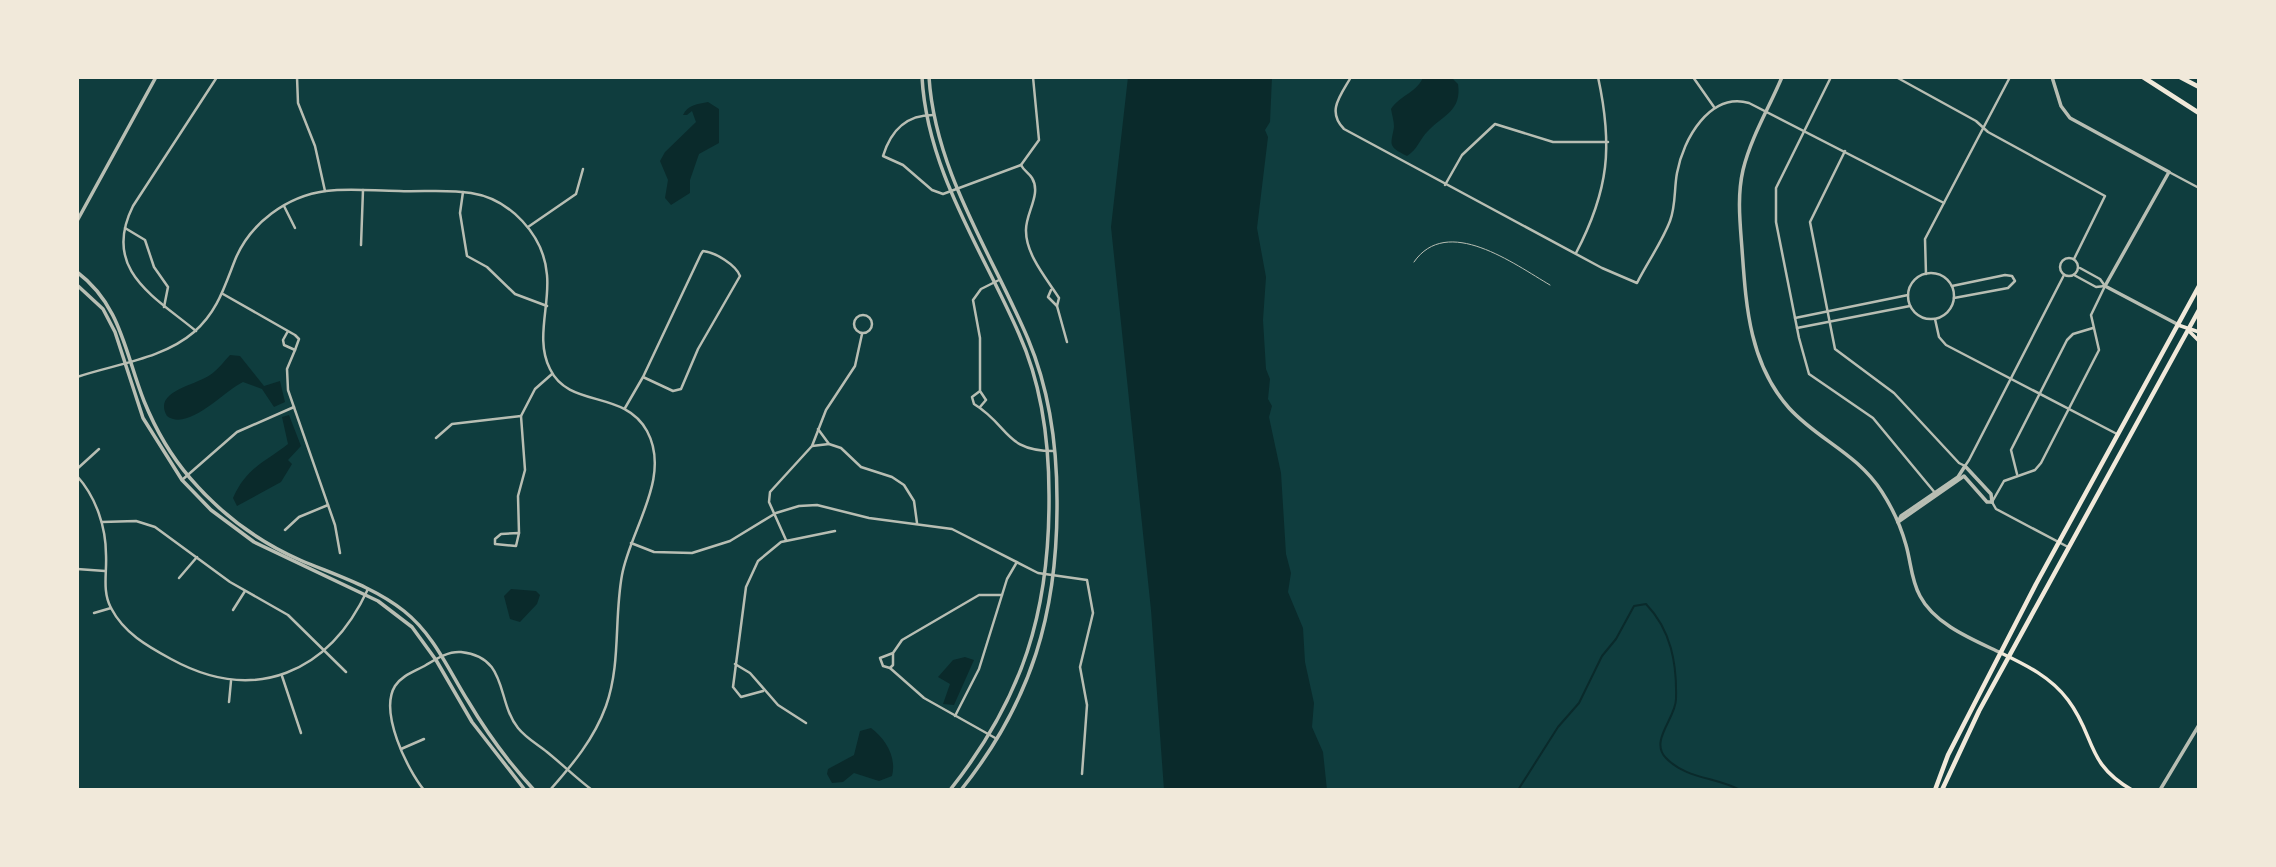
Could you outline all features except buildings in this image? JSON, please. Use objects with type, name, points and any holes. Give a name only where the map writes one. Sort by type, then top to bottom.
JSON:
[{"type":"main road","points":[[2143,77],[2199,113]]},
{"type":"main road","points":[[2180,77],[2199,87]]},
{"type":"main road","points":[[1935,790],[1948,755],[2001,653],[2176,324],[2199,286]]},
{"type":"main road","points":[[1942,790],[1958,749],[2199,310]]},
{"type":"main road","points":[[2176,324],[2199,332]]},
{"type":"main road","points":[[2188,330],[2199,341]]},
{"type":"main road","points":[[2001,653],[2057,687],[2075,711],[2099,763],[2112,777],[2132,790]]},
{"type":"street","points":[[77,221],[156,77]]},
{"type":"street","points":[[196,331],[149,297],[131,272],[125,250],[125,228],[133,206],[217,77]]},
{"type":"street","points":[[297,77],[297,97],[315,146],[325,191]]},
{"type":"street","points":[[922,77],[927,115],[970,237],[1025,348],[1038,394],[1048,451],[1051,576],[1024,663],[989,735],[950,790]]},
{"type":"street","points":[[929,77],[935,115],[977,237],[999,279],[1037,366],[1055,451],[1051,576],[1029,674],[997,739],[961,790]]},
{"type":"street","points":[[935,115],[902,123],[883,156],[909,169],[937,193],[953,191],[1021,165],[1039,140],[1032,77]]},
{"type":"street","points":[[1351,77],[1335,107],[1340,124],[1445,185],[1471,195],[1637,283],[1670,221],[1677,172],[1684,149],[1714,107],[1735,100],[1766,111],[1944,203]]},
{"type":"street","points":[[1576,253],[1602,190],[1608,142],[1607,118],[1598,77]]},
{"type":"street","points":[[1693,77],[1714,107]]},
{"type":"street","points":[[1782,77],[1745,161],[1739,197],[1745,286],[1754,345],[1764,372],[1782,400],[1800,419],[1844,450],[1867,472],[1898,522],[1916,587],[1928,607],[1946,623],[2001,653]]},
{"type":"street","points":[[1831,77],[1776,188],[1776,222],[1797,328],[1810,374],[1875,420],[1936,494]]},
{"type":"street","points":[[1896,77],[2105,196],[2074,259]]},
{"type":"street","points":[[1927,274],[1925,239],[2010,77]]},
{"type":"street","points":[[2052,77],[2061,106],[2070,118],[2199,188]]},
{"type":"street","points":[[1445,185],[1462,155],[1495,124],[1553,142],[1608,142]]},
{"type":"street","points":[[1845,151],[1810,222],[1826,311],[1838,354],[1894,393],[1959,464],[1967,468],[1991,494],[1996,509],[2068,547]]},
{"type":"street","points":[[1021,165],[1032,178],[1035,191],[1027,219],[1027,239],[1051,290],[1059,298],[1057,306]]},
{"type":"street","points":[[528,227],[576,194],[581,186],[583,169]]},
{"type":"street","points":[[1992,502],[2004,481],[2039,467],[2099,350],[2091,315],[2169,172]]},
{"type":"street","points":[[361,244],[363,190]]},
{"type":"street","points":[[77,377],[169,348],[196,331],[210,316],[223,294],[244,242],[262,221],[284,206],[325,191],[463,192],[497,202],[528,227],[546,266],[544,350],[552,374],[575,393],[625,408],[645,428],[655,460],[652,485],[631,543],[620,589],[615,661],[609,696],[589,742],[550,790]]},
{"type":"street","points":[[463,192],[460,213],[467,256],[487,267],[516,294],[547,306]]},
{"type":"street","points":[[284,206],[295,228]]},
{"type":"street","points":[[125,228],[145,240],[153,267],[168,288],[164,307]]},
{"type":"street","points":[[625,408],[643,377],[697,260],[703,251],[712,252],[738,271],[740,276],[698,349],[681,388],[676,392],[643,377]]},
{"type":"street","points":[[2074,259],[2066,258],[2060,262],[2059,270],[2064,275],[2074,275],[2096,287],[2105,286]]},
{"type":"street","points":[[2074,259],[2078,267],[2099,279],[2105,286],[2176,324]]},
{"type":"street","points":[[2074,275],[2078,267]]},
{"type":"street","points":[[77,272],[109,305],[123,332],[151,415],[188,475],[218,508],[261,540],[368,589],[404,611],[432,638],[479,719],[508,760],[534,790]]},
{"type":"street","points":[[1927,274],[1940,275],[1951,286],[1954,298],[1950,310],[1935,319],[1922,317],[1910,306],[1908,295],[1914,280],[1927,274]]},
{"type":"street","points":[[1951,286],[2005,275],[2014,278],[2010,287],[1954,298]]},
{"type":"street","points":[[1898,522],[1901,516],[1936,494],[1967,468],[2064,275]]},
{"type":"street","points":[[980,407],[986,400],[980,391],[980,338],[972,305],[977,292],[999,279]]},
{"type":"street","points":[[77,285],[103,309],[114,332],[143,418],[182,480],[211,510],[254,542],[385,605],[412,627],[436,660],[472,722],[525,790]]},
{"type":"street","points":[[1051,290],[1048,297],[1057,306],[1068,342]]},
{"type":"street","points":[[223,294],[299,340],[287,374],[294,407],[328,505],[340,554]]},
{"type":"street","points":[[1795,318],[1908,295]]},
{"type":"street","points":[[1797,328],[1910,306]]},
{"type":"street","points":[[786,540],[769,502],[771,492],[812,446],[826,410],[855,366],[862,334],[869,330],[871,320],[862,314],[858,316],[855,326],[862,334]]},
{"type":"street","points":[[1935,319],[1939,337],[1946,345],[2117,434]]},
{"type":"street","points":[[2017,475],[2010,454],[2040,394],[2070,337],[2094,328]]},
{"type":"street","points":[[288,331],[284,345],[295,350]]},
{"type":"street","points":[[519,533],[502,534],[495,539],[495,544],[516,546],[520,540],[518,496],[526,470],[521,416],[534,389],[552,374]]},
{"type":"street","points":[[980,391],[972,397],[974,404],[1018,445],[1031,451],[1055,451]]},
{"type":"street","points":[[182,480],[237,432],[294,407]]},
{"type":"street","points":[[436,438],[452,424],[521,416]]},
{"type":"street","points":[[818,429],[829,444]]},
{"type":"street","points":[[812,446],[829,444],[841,448],[866,471],[892,477],[904,485],[914,501],[917,524]]},
{"type":"street","points":[[77,469],[99,449]]},
{"type":"street","points":[[1959,464],[1962,474],[1987,502],[1992,502]]},
{"type":"street","points":[[77,477],[88,489],[102,522],[105,583],[111,608],[132,635],[190,669],[231,681],[282,676],[325,650],[354,618],[368,589]]},
{"type":"street","points":[[285,530],[299,517],[328,505]]},
{"type":"street","points":[[631,543],[654,552],[692,552],[730,541],[776,513],[799,506],[817,505],[869,518],[958,531],[1017,562],[1051,576],[1087,580],[1092,625],[1080,667],[1087,705],[1082,774]]},
{"type":"street","points":[[102,522],[130,520],[149,524],[245,591],[288,615],[346,672]]},
{"type":"street","points":[[763,691],[747,697],[736,692],[733,682],[749,578],[764,553],[786,540],[835,531]]},
{"type":"street","points":[[179,578],[197,557]]},
{"type":"street","points":[[955,716],[985,655],[1002,595],[1017,562]]},
{"type":"street","points":[[77,569],[106,571]]},
{"type":"street","points":[[233,610],[245,591]]},
{"type":"street","points":[[997,739],[916,692],[890,668],[883,667],[880,658],[893,653],[902,640],[974,598],[985,593],[1002,595]]},
{"type":"street","points":[[94,613],[111,608]]},
{"type":"street","points":[[425,790],[401,748],[392,722],[393,691],[402,679],[442,656],[461,652],[491,667],[501,683],[506,704],[516,726],[592,790]]},
{"type":"street","points":[[890,668],[894,659],[893,653]]},
{"type":"street","points":[[735,664],[750,673],[778,705],[806,723]]},
{"type":"street","points":[[282,676],[301,733]]},
{"type":"street","points":[[229,702],[231,681]]},
{"type":"street","points":[[2161,790],[2199,725]]},
{"type":"street","points":[[401,748],[424,739]]},
{"type":"lane","points":[[1414,262],[1432,246],[1445,241],[1457,242],[1494,253],[1550,285]]},
{"type":"water","points":[[1128,77],[1272,77],[1270,122],[1265,130],[1268,137],[1257,228],[1266,277],[1263,320],[1266,369],[1270,379],[1268,399],[1272,406],[1269,417],[1281,473],[1286,554],[1291,573],[1288,592],[1303,628],[1305,662],[1314,703],[1312,727],[1323,752],[1327,790],[1164,790],[1151,610],[1111,227]]},
{"type":"water","points":[[1423,77],[1451,77],[1458,84],[1457,100],[1450,112],[1428,131],[1407,156],[1393,147],[1391,109],[1421,82]]},
{"type":"water","points":[[708,102],[719,109],[719,143],[699,154],[690,180],[690,193],[671,205],[665,198],[668,180],[660,161],[665,152],[696,122],[692,111],[683,115],[687,109]]},
{"type":"water","points":[[230,355],[240,356],[264,386],[280,381],[285,402],[274,407],[262,389],[243,382],[195,415],[176,420],[167,416],[164,407],[171,395],[210,375]]},
{"type":"water","points":[[289,415],[301,446],[288,460],[292,464],[281,482],[237,506],[233,498],[244,479],[288,444],[282,417]]},
{"type":"water","points":[[511,589],[536,591],[540,595],[537,604],[520,622],[510,619],[504,596]]},
{"type":"water","points":[[965,657],[974,660],[954,705],[943,704],[950,684],[938,677],[953,660]]},
{"type":"water","points":[[871,728],[889,749],[893,762],[892,776],[879,781],[854,773],[843,782],[832,783],[827,774],[828,769],[854,755],[860,731]]},
{"type":"waterway","points":[[1518,790],[1558,727],[1579,703],[1602,656],[1616,639],[1634,606],[1646,604],[1667,636],[1674,660],[1676,699],[1660,744],[1662,751],[1666,758],[1683,770],[1740,790]]}]
